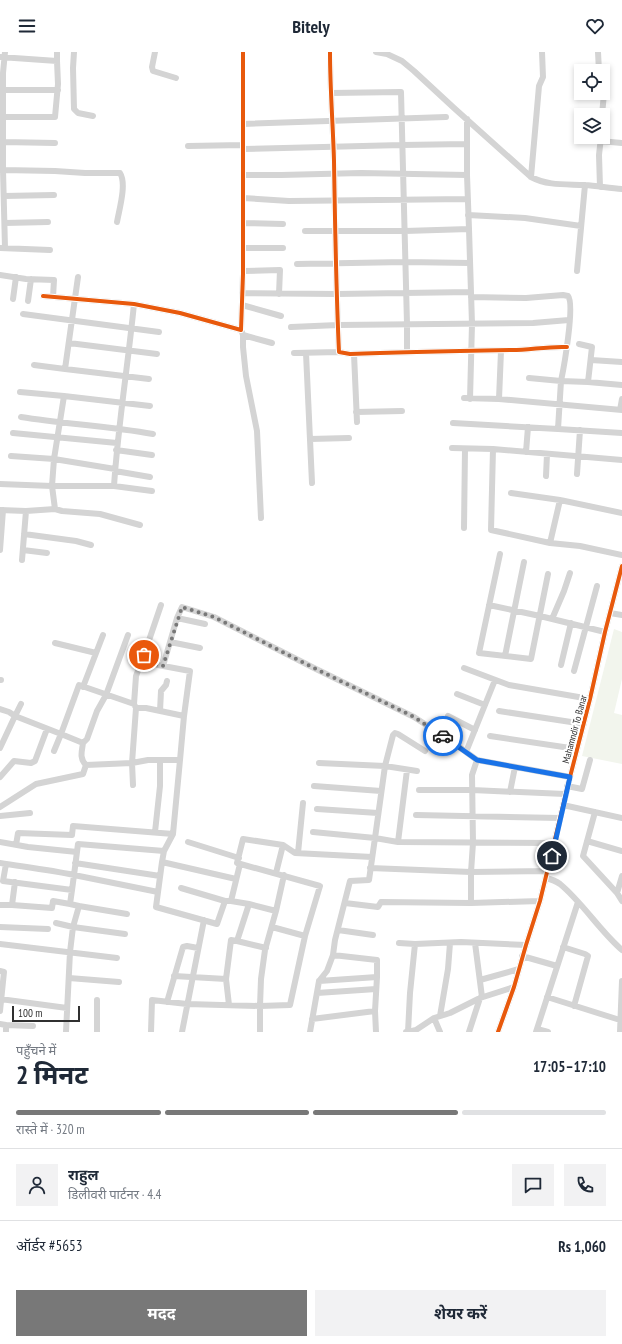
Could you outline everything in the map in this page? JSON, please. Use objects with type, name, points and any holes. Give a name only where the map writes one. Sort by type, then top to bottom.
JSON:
[{"type":"street","points":[[4,117],[55,117],[58,90],[57,52]]},
{"type":"street","points":[[74,52],[74,109],[78,113],[93,116]]},
{"type":"street","points":[[155,52],[152,67],[153,71],[176,78]]},
{"type":"street","points":[[243,52],[242,333],[246,376],[257,431],[261,518]]},
{"type":"street","points":[[330,52],[330,93],[334,173],[339,352]]},
{"type":"street","points":[[376,52],[387,54],[402,61],[530,176],[548,184],[622,189]]},
{"type":"street","points":[[530,176],[539,86],[543,77],[542,52]]},
{"type":"street","points":[[598,52],[599,64]]},
{"type":"street","points":[[50,250],[2,248],[5,223],[2,170],[4,142],[3,56],[57,61]]},
{"type":"street","points":[[3,90],[58,90]]},
{"type":"street","points":[[330,93],[401,92],[407,324],[406,352]]},
{"type":"street","points":[[243,124],[446,117]]},
{"type":"street","points":[[467,119],[467,174],[472,324],[467,398],[499,399],[621,410],[622,399]]},
{"type":"street","points":[[610,141],[622,143]]},
{"type":"street","points":[[4,142],[55,143]]},
{"type":"street","points":[[188,146],[333,147],[467,144]]},
{"type":"street","points":[[600,144],[600,187]]},
{"type":"street","points":[[2,170],[120,173],[123,179],[122,192],[116,222]]},
{"type":"street","points":[[243,175],[334,173],[467,174]]},
{"type":"street","points":[[577,271],[585,186]]},
{"type":"street","points":[[4,196],[54,195]]},
{"type":"street","points":[[243,198],[289,201],[468,199]]},
{"type":"street","points":[[468,215],[525,218],[581,226]]},
{"type":"street","points":[[5,223],[48,222]]},
{"type":"street","points":[[243,223],[283,224]]},
{"type":"street","points":[[305,231],[405,231],[469,229]]},
{"type":"street","points":[[243,248],[283,248]]},
{"type":"street","points":[[297,264],[405,262],[470,264]]},
{"type":"street","points":[[243,271],[280,270],[279,294]]},
{"type":"street","points":[[0,275],[16,278],[54,280],[53,297]]},
{"type":"street","points":[[65,369],[78,277]]},
{"type":"street","points":[[13,299],[16,278]]},
{"type":"street","points":[[28,301],[31,279]]},
{"type":"street","points":[[242,293],[471,294],[526,298],[566,295],[571,301],[561,381],[558,429]]},
{"type":"street","points":[[43,296],[134,304],[180,314],[272,343]]},
{"type":"street","points":[[114,486],[116,450],[134,304]]},
{"type":"street","points":[[242,306],[281,316]]},
{"type":"street","points":[[23,314],[159,332]]},
{"type":"street","points":[[291,327],[407,324],[533,324],[569,320]]},
{"type":"street","points":[[69,343],[156,354]]},
{"type":"street","points":[[579,344],[589,345],[592,347],[588,382]]},
{"type":"street","points":[[294,353],[339,352],[354,354],[528,350],[566,347]]},
{"type":"street","points":[[499,399],[501,350]]},
{"type":"street","points":[[306,353],[312,484]]},
{"type":"street","points":[[354,354],[357,422]]},
{"type":"street","points":[[591,360],[622,362]]},
{"type":"street","points":[[34,365],[149,379]]},
{"type":"street","points":[[529,378],[622,385]]},
{"type":"street","points":[[20,392],[150,406]]},
{"type":"street","points":[[55,509],[52,486],[54,459],[64,396]]},
{"type":"street","points":[[356,412],[402,411]]},
{"type":"street","points":[[21,417],[60,423],[119,428],[153,434]]},
{"type":"street","points":[[453,423],[622,433]]},
{"type":"street","points":[[526,452],[528,427]]},
{"type":"street","points":[[577,474],[580,430]]},
{"type":"street","points":[[12,433],[117,443]]},
{"type":"street","points":[[310,439],[349,438]]},
{"type":"street","points":[[452,448],[493,449],[622,460]]},
{"type":"street","points":[[464,528],[465,448]]},
{"type":"street","points":[[493,449],[491,530],[550,543],[580,546],[622,554]]},
{"type":"street","points":[[116,450],[152,455]]},
{"type":"street","points":[[546,476],[547,454]]},
{"type":"street","points":[[11,456],[54,459],[150,477]]},
{"type":"street","points":[[0,484],[114,486],[152,492]]},
{"type":"street","points":[[511,493],[560,500],[622,513]]},
{"type":"street","points":[[550,543],[560,500]]},
{"type":"street","points":[[0,550],[2,510],[26,511],[55,509],[62,511],[100,514],[140,525]]},
{"type":"street","points":[[22,560],[26,511]]},
{"type":"street","points":[[24,534],[76,541],[91,545]]},
{"type":"street","points":[[23,550],[47,553]]},
{"type":"street","points":[[500,554],[479,653],[531,659],[548,574]]},
{"type":"street","points":[[505,656],[524,562]]},
{"type":"street","name":"Mahamndir To Banar","points":[[498,1032],[514,987],[522,956],[540,901],[605,632],[619,589],[622,566]]},
{"type":"street","points":[[552,619],[564,592],[570,573]]},
{"type":"street","points":[[574,671],[597,586]]},
{"type":"street","points":[[133,785],[132,763],[136,676],[161,605]]},
{"type":"street","points":[[489,605],[605,632]]},
{"type":"street","points":[[163,666],[177,618],[182,607],[214,617],[414,717],[477,760],[570,777]]},
{"type":"street","points":[[610,613],[622,615]]},
{"type":"street","points":[[177,618],[205,624]]},
{"type":"street","points":[[560,665],[571,624]]},
{"type":"street","points":[[83,687],[103,634]]},
{"type":"street","points":[[86,764],[83,762],[81,755],[83,744],[87,739],[97,711],[106,695],[128,635]]},
{"type":"street","points":[[170,642],[200,648]]},
{"type":"street","points":[[55,643],[96,653]]},
{"type":"street","points":[[142,662],[190,671],[184,716],[178,794],[173,834],[164,851],[156,907],[217,924],[236,879],[243,839],[283,845],[295,853],[372,857]]},
{"type":"street","points":[[464,668],[509,685],[590,699]]},
{"type":"street","points":[[466,752],[495,680]]},
{"type":"street","points":[[160,712],[162,691],[167,681]]},
{"type":"street","points":[[54,751],[79,685],[135,706],[184,716]]},
{"type":"street","points":[[457,694],[485,705]]},
{"type":"street","points":[[0,748],[21,704]]},
{"type":"street","points":[[0,709],[83,744]]},
{"type":"street","points":[[499,711],[584,724]]},
{"type":"street","points":[[448,716],[475,730]]},
{"type":"street","points":[[0,777],[14,761],[35,761],[47,729]]},
{"type":"street","points":[[310,1032],[319,981],[328,971],[333,955],[350,881],[368,880],[385,766],[392,738],[395,733],[425,751]]},
{"type":"street","points":[[490,736],[577,749]]},
{"type":"street","points":[[155,832],[160,786],[160,760]]},
{"type":"street","points":[[86,764],[180,760]]},
{"type":"street","points":[[471,903],[473,843],[472,775],[477,760]]},
{"type":"street","points":[[567,786],[582,789],[590,760]]},
{"type":"street","points":[[319,763],[385,766],[416,771]]},
{"type":"street","points":[[0,807],[36,784],[83,774],[86,764]]},
{"type":"street","points":[[510,792],[515,767]]},
{"type":"street","points":[[398,842],[408,770]]},
{"type":"street","points":[[314,786],[381,791]]},
{"type":"street","points":[[419,790],[472,790],[565,794]]},
{"type":"street","points":[[298,853],[303,802]]},
{"type":"street","points":[[563,805],[622,818]]},
{"type":"street","points":[[317,808],[378,813]]},
{"type":"street","points":[[595,812],[583,856],[622,900]]},
{"type":"street","points":[[0,816],[30,813]]},
{"type":"street","points":[[416,815],[560,818]]},
{"type":"street","points":[[16,844],[18,833],[72,835],[73,826],[173,834]]},
{"type":"street","points":[[313,832],[375,838],[398,842],[554,843]]},
{"type":"street","points":[[587,841],[622,851]]},
{"type":"street","points":[[0,842],[77,852]]},
{"type":"street","points":[[151,1032],[152,1000],[187,1004],[260,1006],[290,1005],[305,936],[320,886],[239,861],[188,842]]},
{"type":"street","points":[[70,904],[78,844],[164,851]]},
{"type":"street","points":[[276,873],[283,845]]},
{"type":"street","points":[[162,862],[236,879]]},
{"type":"street","points":[[75,863],[160,876]]},
{"type":"street","points":[[72,890],[3,881],[3,864],[126,884],[158,892]]},
{"type":"street","points":[[370,868],[547,874],[559,883],[578,902],[611,940],[622,950]]},
{"type":"street","points":[[260,1032],[261,978],[266,948],[284,875]]},
{"type":"street","points":[[617,893],[622,876]]},
{"type":"street","points":[[12,905],[15,882]]},
{"type":"street","points":[[181,888],[228,901],[249,904],[276,911]]},
{"type":"street","points":[[0,905],[52,908],[53,901],[127,914]]},
{"type":"street","points":[[345,902],[378,907],[381,902],[471,903],[540,901]]},
{"type":"street","points":[[548,1032],[536,1030],[578,902]]},
{"type":"street","points":[[238,941],[249,904]]},
{"type":"street","points":[[66,1032],[70,952],[73,927],[79,906]]},
{"type":"street","points":[[182,1032],[204,920]]},
{"type":"street","points":[[56,923],[73,927],[125,934]]},
{"type":"street","points":[[0,927],[48,929]]},
{"type":"street","points":[[272,927],[305,936]]},
{"type":"street","points":[[338,930],[372,935]]},
{"type":"street","points":[[229,1005],[226,979],[231,940],[266,948]]},
{"type":"street","points":[[399,943],[526,945]]},
{"type":"street","points":[[440,1032],[437,1017],[448,969],[450,943]]},
{"type":"street","points":[[462,1032],[469,1030],[481,998],[475,943]]},
{"type":"street","points":[[0,944],[117,958]]},
{"type":"street","points":[[416,944],[407,1032],[419,1030],[437,1017],[450,1013],[481,998],[514,987]]},
{"type":"street","points":[[167,1002],[183,947],[187,946],[198,948]]},
{"type":"street","points":[[563,947],[588,956],[574,1006]]},
{"type":"street","points":[[333,955],[377,960],[375,1011],[376,1032]]},
{"type":"street","points":[[522,956],[557,966]]},
{"type":"street","points":[[480,980],[519,968]]},
{"type":"street","points":[[0,971],[4,972],[0,1011]]},
{"type":"street","points":[[174,976],[226,979]]},
{"type":"street","points":[[319,981],[377,977]]},
{"type":"street","points":[[69,978],[119,982]]},
{"type":"street","points":[[620,1032],[622,981]]},
{"type":"street","points":[[317,993],[376,989]]},
{"type":"street","points":[[547,997],[620,1020]]},
{"type":"street","points":[[1,999],[67,1008]]},
{"type":"street","points":[[97,1000],[97,1032]]},
{"type":"street","points":[[312,1019],[375,1011]]},
{"type":"street","points":[[6,1032],[3,1024],[32,1026]]},
{"type":"shaded area","points":[[614,629],[622,632],[622,679],[614,713],[622,715],[622,764],[582,756]]},
{"type":"cycle path","points":[[43,296],[134,304],[180,313],[241,330],[243,274],[243,52]]},
{"type":"cycle path","points":[[330,52],[339,352],[350,354],[519,350],[567,347]]},
{"type":"cycle path","points":[[498,1032],[514,987],[540,901],[622,566]]},
{"type":"way so far","points":[[144,655],[142,662],[163,666],[177,618],[182,607],[214,617],[414,717],[443,736]]},
{"type":"route","points":[[443,736],[477,760],[570,777],[552,856]]}]
